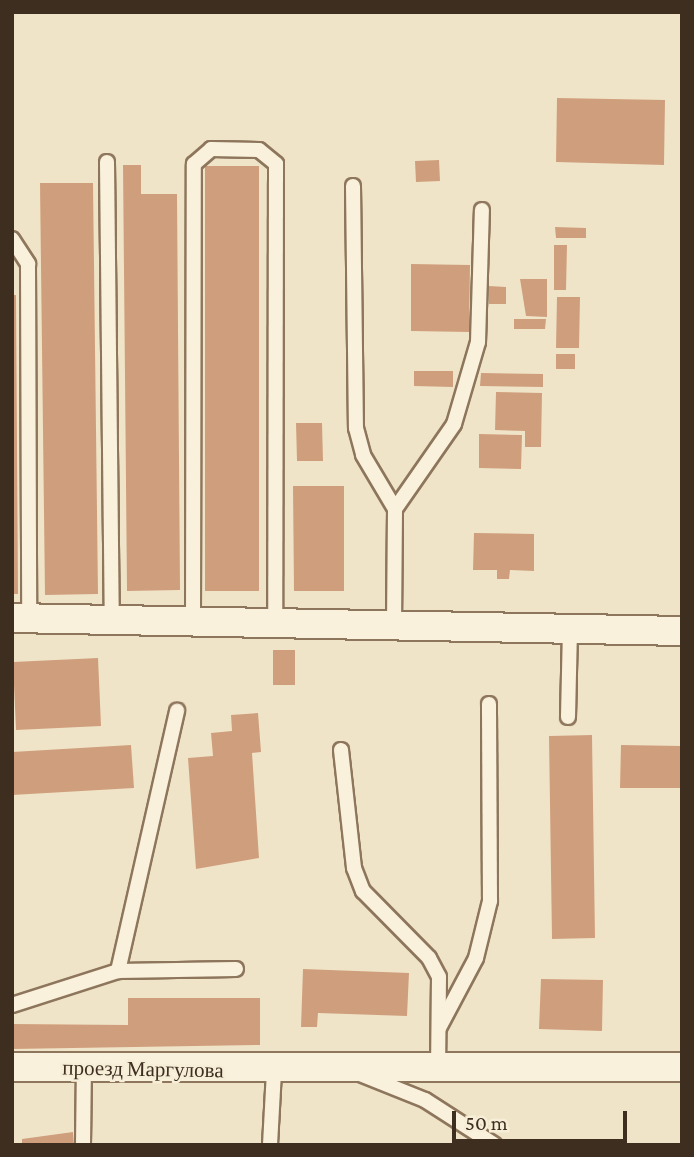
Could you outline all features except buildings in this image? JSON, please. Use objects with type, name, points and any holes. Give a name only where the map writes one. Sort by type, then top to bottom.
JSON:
[{"type":"street","points":[[21,618],[682,631]]},
{"type":"street","name":"проезд Маргулова","points":[[12,1067],[352,1071],[438,1067],[682,1067]]},
{"type":"lane","points":[[193,621],[194,164],[211,149],[259,150],[275,164],[275,622]]},
{"type":"lane","points":[[107,162],[112,620]]},
{"type":"lane","points":[[353,186],[356,428],[363,455],[395,509],[394,625]]},
{"type":"lane","points":[[395,509],[462,406],[478,342],[482,210]]},
{"type":"lane","points":[[12,239],[28,264],[21,618]]},
{"type":"lane","points":[[568,717],[570,629]]},
{"type":"lane","points":[[439,1029],[476,958],[490,901],[489,704]]},
{"type":"lane","points":[[118,971],[177,711]]},
{"type":"lane","points":[[341,750],[354,868],[371,904],[436,968],[438,1067]]},
{"type":"lane","points":[[12,1005],[118,971],[236,969]]},
{"type":"lane","points":[[83,1145],[84,1068]]},
{"type":"lane","points":[[270,1145],[274,1071]]},
{"type":"lane","points":[[352,1071],[425,1100],[495,1145]]}]
